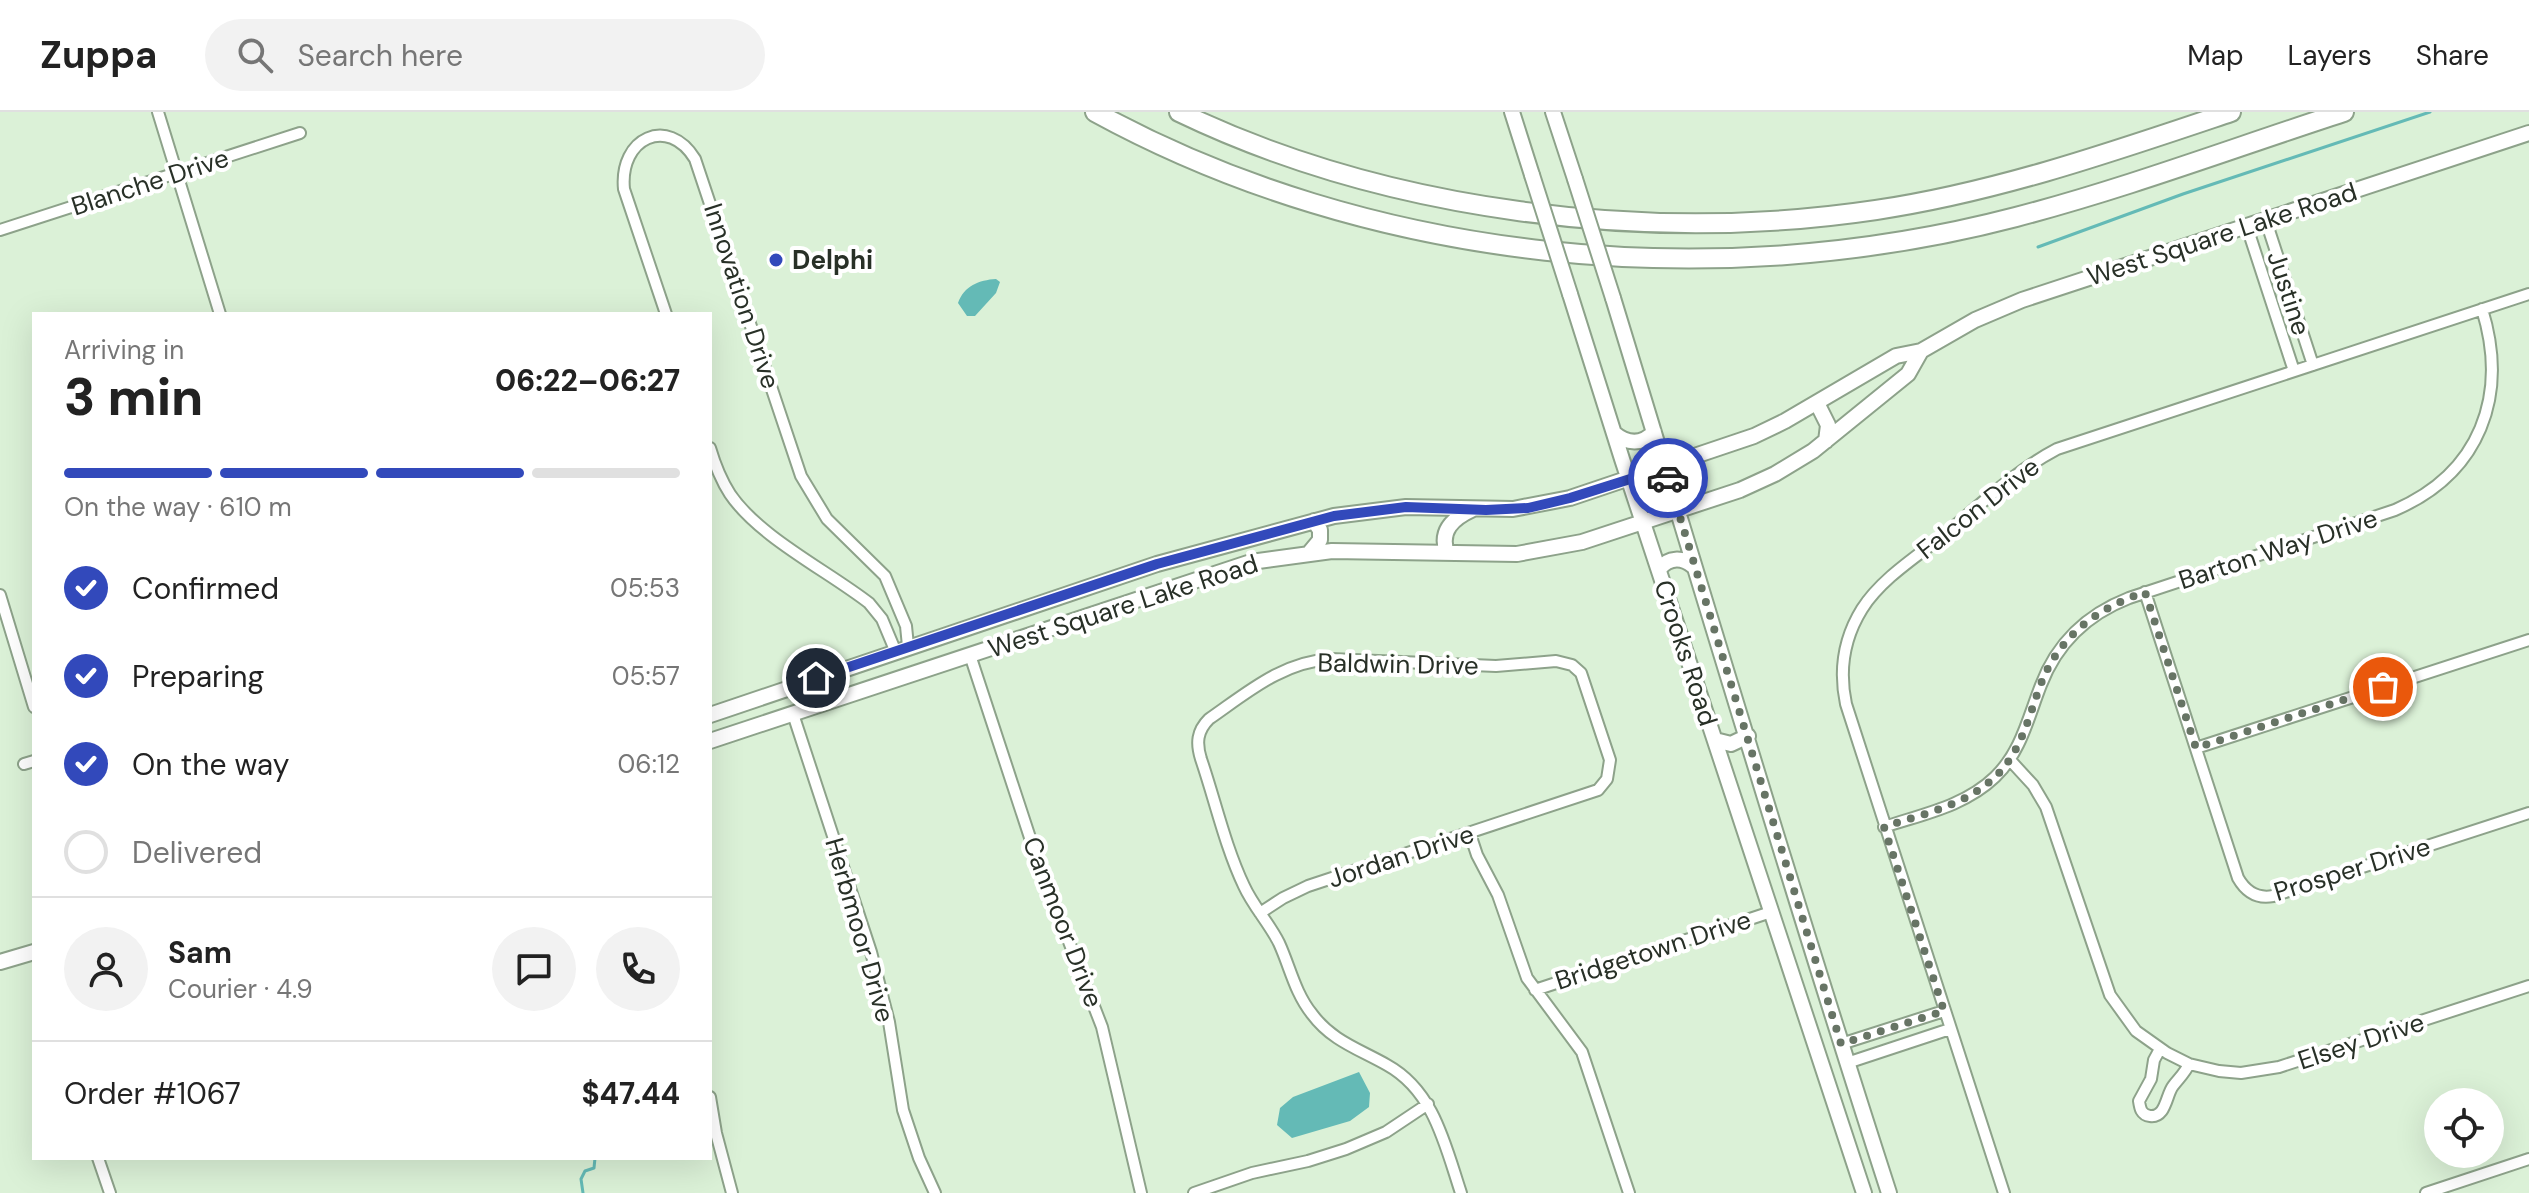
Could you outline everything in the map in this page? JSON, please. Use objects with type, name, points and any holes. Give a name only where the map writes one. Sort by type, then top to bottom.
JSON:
[{"type":"highway","points":[[1095,112],[1191,159],[1279,192],[1424,232],[1576,254],[1672,259],[1811,254],[1964,229],[2017,217],[2344,112]]},
{"type":"highway","points":[[1179,112],[1292,159],[1393,189],[1564,217],[1698,224],[1823,217],[1940,198],[2028,177],[2231,112]]},
{"type":"main road","name":"Crooks Road","points":[[1512,112],[1628,479],[1864,1193]]},
{"type":"main road","name":"Crooks Road","points":[[1553,112],[1889,1193]]},
{"type":"main road","name":"West Square Lake Road","points":[[712,714],[1171,560],[1314,521],[1391,508],[1513,509],[1543,505],[1665,468],[1754,436],[1896,356],[1921,351],[1975,320],[2022,300],[2529,133]]},
{"type":"main road","name":"West Square Lake Road","points":[[712,740],[1236,566],[1310,552],[1371,550],[1493,555],[1544,551],[1582,542],[1757,483],[1796,462],[1908,374],[1921,351]]},
{"type":"main road","points":[[1817,403],[1828,425],[1826,441]]},
{"type":"main road","points":[[1614,433],[1632,442],[1645,440],[1654,432]]},
{"type":"main road","points":[[1447,553],[1444,541],[1446,530],[1459,516],[1473,509]]},
{"type":"main road","points":[[1310,552],[1320,540],[1320,530],[1314,521]]},
{"type":"main road","points":[[1659,569],[1673,559],[1687,561],[1693,566]]},
{"type":"main road","points":[[1095,585],[1089,597],[1091,607],[1097,613]]},
{"type":"main road","points":[[902,648],[911,665],[904,677]]},
{"type":"main road","points":[[1715,740],[1731,744],[1748,736]]},
{"type":"main road","points":[[1770,909],[1789,901],[1798,907]]},
{"type":"main road","points":[[0,962],[32,955]]},
{"type":"main road","points":[[1822,1062],[1836,1066],[1847,1063]]},
{"type":"street","points":[[158,112],[219,312]]},
{"type":"street","name":"Blanche Drive","points":[[0,230],[300,133]]},
{"type":"street","name":"Innovation Drive","points":[[665,312],[623,178],[626,159],[638,143],[647,138],[665,137],[683,143],[695,159],[801,476],[827,519],[885,576],[906,626],[902,648]]},
{"type":"street","name":"Justine","points":[[2266,221],[2313,365]]},
{"type":"street","name":"Justine","points":[[2247,227],[2294,371]]},
{"type":"street","name":"Falcon Drive","points":[[2004,1193],[1843,692],[1843,666],[1848,639],[1868,600],[1888,580],[2027,467],[2057,449],[2529,294]]},
{"type":"street","name":"Barton Way Drive","points":[[1884,827],[1971,796],[1996,776],[2010,760],[2023,736],[2046,673],[2068,639],[2097,613],[2145,592],[2395,510],[2439,485],[2475,442],[2490,401],[2493,354],[2482,309]]},
{"type":"street","points":[[712,454],[731,496],[749,517],[869,603],[902,648]]},
{"type":"street","name":"Prosper Drive","points":[[2145,592],[2238,878],[2249,892],[2261,897],[2273,896],[2529,813]]},
{"type":"street","points":[[0,595],[32,700]]},
{"type":"street","points":[[2196,748],[2529,640]]},
{"type":"street","name":"Canmoor Drive","points":[[970,655],[1037,859],[1102,1027],[1141,1193]]},
{"type":"street","name":"Baldwin Drive","points":[[1260,913],[1238,873],[1199,751],[1199,733],[1209,719],[1271,676],[1314,660],[1496,666],[1556,661],[1572,665]]},
{"type":"street","name":"Jordan Drive","points":[[1260,913],[1308,886],[1594,793],[1607,779],[1609,755],[1583,678],[1572,665]]},
{"type":"street","name":"Herbmoor Drive","points":[[793,714],[871,952],[887,1014],[903,1110],[935,1193]]},
{"type":"street","name":"Elsey Drive","points":[[2010,760],[2033,785],[2046,807],[2110,995],[2136,1031],[2160,1049],[2189,1064],[2228,1072],[2265,1070],[2529,986]]},
{"type":"street","points":[[1470,834],[1498,895],[1523,968],[1535,990],[1582,1052],[1629,1193]]},
{"type":"street","name":"Bridgetown Drive","points":[[1535,990],[1770,909]]},
{"type":"street","points":[[1260,913],[1280,946],[1302,1001],[1317,1021],[1340,1041],[1396,1071],[1428,1104],[1461,1193]]},
{"type":"street","points":[[1841,1044],[1944,1011]]},
{"type":"street","points":[[1847,1063],[1950,1029]]},
{"type":"street","points":[[2160,1049],[2154,1060],[2151,1079],[2139,1101],[2141,1110],[2147,1115],[2155,1116],[2162,1111],[2171,1089],[2189,1064]]},
{"type":"street","points":[[1194,1193],[1252,1173],[1354,1146],[1386,1132],[1428,1104]]},
{"type":"street","points":[[712,1108],[732,1193]]},
{"type":"street","points":[[2426,1193],[2529,1159]]},
{"type":"street","points":[[99,1160],[110,1193]]},
{"type":"water","points":[[996,279],[1000,282],[996,293],[975,316],[967,316],[958,303],[964,292],[978,283]]},
{"type":"water","points":[[1359,1072],[1370,1093],[1369,1107],[1350,1121],[1292,1138],[1277,1125],[1280,1108],[1293,1097]]},
{"type":"waterway","points":[[2038,247],[2183,194],[2430,112]]},
{"type":"waterway","points":[[583,1193],[581,1179],[585,1171],[594,1168],[595,1160]]},
{"type":"way so far","points":[[1668,478],[1841,1044],[1944,1011],[1884,827],[1962,800],[1996,776],[2010,760],[2023,736],[2040,686],[2053,660],[2077,629],[2097,613],[2145,592],[2196,748],[2383,687]]},
{"type":"place","name":"Delphi","points":[[776,260]]},
{"type":"route","points":[[816,678],[1157,564],[1334,516],[1406,507],[1528,508],[1665,468],[1668,478]]}]
